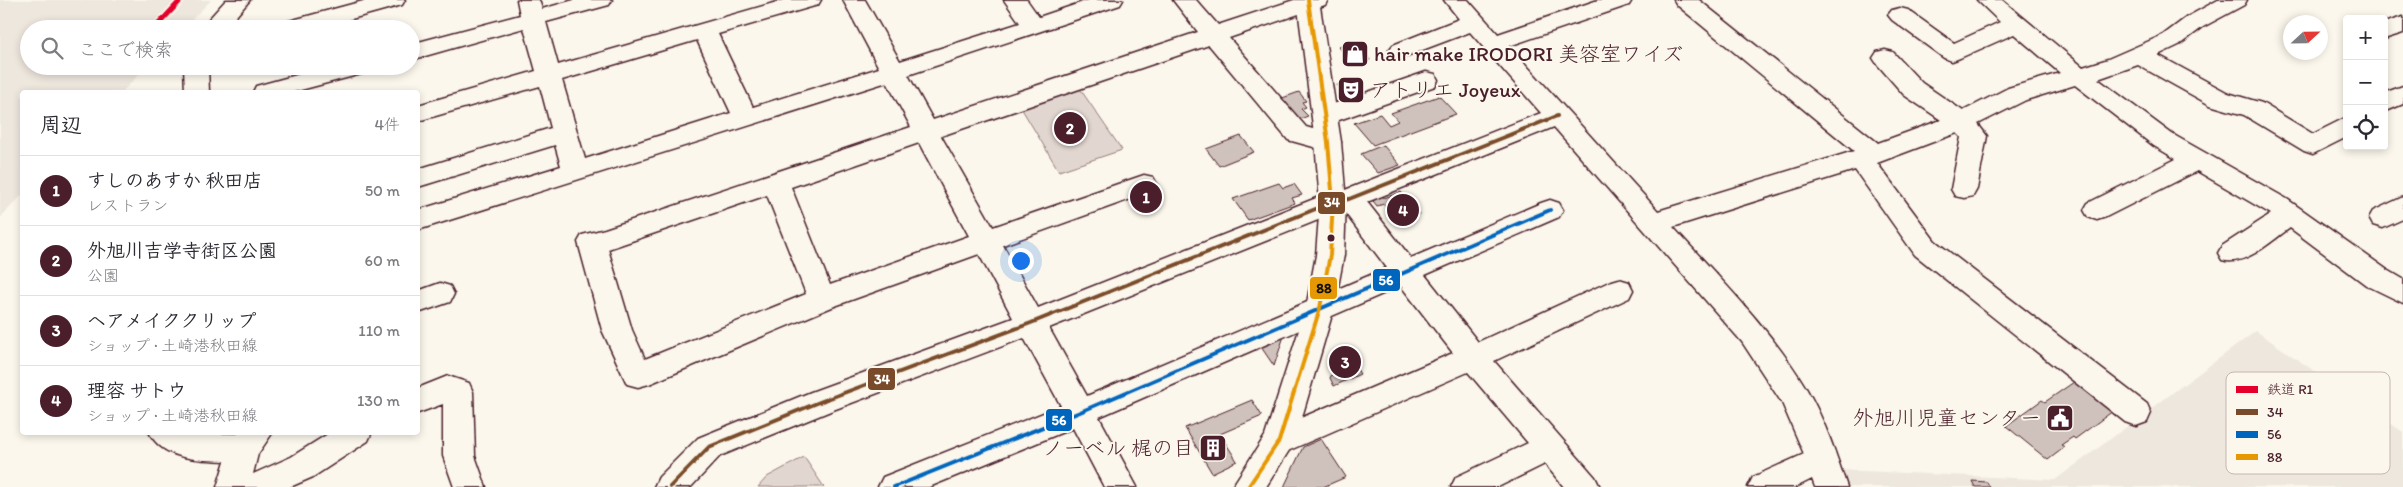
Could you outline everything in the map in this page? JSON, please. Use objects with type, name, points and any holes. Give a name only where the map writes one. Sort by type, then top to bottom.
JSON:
[{"type":"street","points":[[220,20],[239,0]]},
{"type":"street","points":[[320,20],[394,0]]},
{"type":"street","points":[[420,49],[530,9],[601,0]]},
{"type":"street","points":[[420,112],[810,0]]},
{"type":"street","points":[[854,0],[1121,487]]},
{"type":"street","points":[[1016,0],[1034,26]]},
{"type":"street","points":[[420,219],[893,71],[1112,0]]},
{"type":"street","points":[[1184,0],[1297,134],[1327,129],[1426,80]]},
{"type":"street","points":[[1455,0],[1492,44],[1654,222],[1752,334],[1795,397],[1827,473],[1764,487]]},
{"type":"street","points":[[1492,44],[1622,0]]},
{"type":"street","points":[[1685,0],[1867,156],[1925,248],[2136,412]]},
{"type":"street","points":[[1988,0],[2080,77],[2163,140],[2290,215],[2376,278],[2403,292]]},
{"type":"street","points":[[1654,222],[1867,156],[1962,122],[2017,94],[2117,65],[2171,40],[2195,22],[2236,0]]},
{"type":"street","points":[[1144,184],[822,299],[638,375],[617,330],[592,242],[607,239],[776,183],[1311,1],[1327,129],[1341,200],[1320,308],[1279,441],[1248,487]]},
{"type":"street","points":[[530,9],[575,170]]},
{"type":"street","points":[[1900,15],[1952,53],[2017,24]]},
{"type":"street","points":[[1401,50],[1474,22]]},
{"type":"street","points":[[2388,30],[2403,24]]},
{"type":"street","points":[[705,31],[745,117]]},
{"type":"street","points":[[2139,54],[2219,99],[2253,109],[2314,145],[2343,128]]},
{"type":"street","points":[[1885,58],[1913,89],[1962,122],[1974,136],[1964,189]]},
{"type":"street","points":[[196,75],[197,90]]},
{"type":"street","points":[[272,90],[327,75]]},
{"type":"street","points":[[2388,102],[2403,94]]},
{"type":"street","points":[[670,487],[709,447],[822,401],[1031,323],[1558,116]]},
{"type":"street","points":[[420,177],[565,133]]},
{"type":"street","points":[[2097,210],[2196,160]]},
{"type":"street","points":[[776,183],[822,299]]},
{"type":"street","points":[[1341,200],[1406,271],[1474,357],[1584,487]]},
{"type":"street","points":[[894,487],[1080,412],[1550,210]]},
{"type":"street","points":[[2232,253],[2290,215]]},
{"type":"street","points":[[1279,441],[1474,357],[1619,290]]},
{"type":"street","points":[[420,400],[448,388],[458,392],[460,456],[470,487]]},
{"type":"street","points":[[169,435],[187,446],[251,440],[233,487]]},
{"type":"street","points":[[257,487],[302,467],[352,435]]},
{"type":"street","points":[[1467,487],[1550,447]]},
{"type":"shaded area","points":[[0,0],[211,0],[192,20],[20,20],[20,75],[138,75],[124,90],[20,90],[20,197],[0,218]]},
{"type":"shaded area","points":[[1078,86],[1122,150],[1059,171],[1020,106]]},
{"type":"shaded area","points":[[2256,331],[2316,372],[2226,372],[2226,474],[2390,474],[2390,423],[2403,432],[2403,487],[1847,487],[1841,470],[2055,480]]},
{"type":"shaded area","points":[[804,457],[824,487],[758,487],[767,477]]},
{"type":"building","name":"hair make IRODORI 美容室ワイズ","points":[[1356,42],[1370,60],[1353,65],[1339,47]]},
{"type":"building","name":"アトリエ Joyeux","points":[[1352,80],[1365,95],[1350,100],[1337,85]]},
{"type":"building","points":[[1299,92],[1306,101],[1302,102],[1306,107],[1301,109],[1308,116],[1295,121],[1277,100]]},
{"type":"building","points":[[1439,96],[1456,114],[1373,145],[1354,123],[1380,114],[1389,125],[1398,121],[1391,113]]},
{"type":"building","points":[[1241,136],[1254,152],[1219,166],[1206,149]]},
{"type":"building","points":[[1383,145],[1400,165],[1378,173],[1361,154]]},
{"type":"building","points":[[1279,183],[1283,188],[1294,184],[1302,195],[1292,198],[1295,203],[1248,220],[1233,199]]},
{"type":"building","points":[[1401,192],[1420,214],[1398,222],[1384,204],[1377,206],[1370,197],[1381,193],[1384,198]]},
{"type":"building","points":[[1285,333],[1274,366],[1259,344]]},
{"type":"building","points":[[1344,349],[1360,374],[1334,386],[1330,378]]},
{"type":"building","name":"外旭川児童センター","points":[[2074,382],[2113,411],[2075,439],[2073,437],[2061,445],[2065,447],[2048,460],[2006,426],[2042,400],[2045,402]]},
{"type":"building","name":"ノーベル 梶の目","points":[[1252,400],[1262,416],[1220,434],[1237,461],[1212,473],[1185,428]]},
{"type":"building","points":[[1321,439],[1346,477],[1323,487],[1284,487],[1303,447]]},
{"type":"building","points":[[1972,481],[1987,482],[1990,487],[1975,487]]},
{"type":"rail line","name":"R1","points":[[162,20],[181,0]]},
{"type":"transit line","name":"88","points":[[1248,487],[1279,441],[1320,308],[1330,255],[1333,202],[1328,142],[1308,0]]},
{"type":"transit line","name":"34","points":[[670,487],[709,447],[822,401],[1031,323],[1333,202],[1349,199],[1557,116]]},
{"type":"transit line","name":"56","points":[[894,487],[1080,412],[1550,210]]},
{"type":"place","name":"hair make IRODORI 美容室ワイズ","points":[[1355,54]]},
{"type":"place","name":"アトリエ Joyeux","points":[[1351,90]]},
{"type":"place","name":"外旭川吉学寺街区公園","points":[[1070,128]]},
{"type":"place","name":"すしのあすか 秋田店","points":[[1146,197]]},
{"type":"place","name":"理容 サトウ","points":[[1403,210]]},
{"type":"place","name":"ヘアメイククリップ","points":[[1345,362]]},
{"type":"place","name":"外旭川児童センター","points":[[2060,418]]},
{"type":"place","name":"ノーベル 梶の目","points":[[1213,448]]}]
